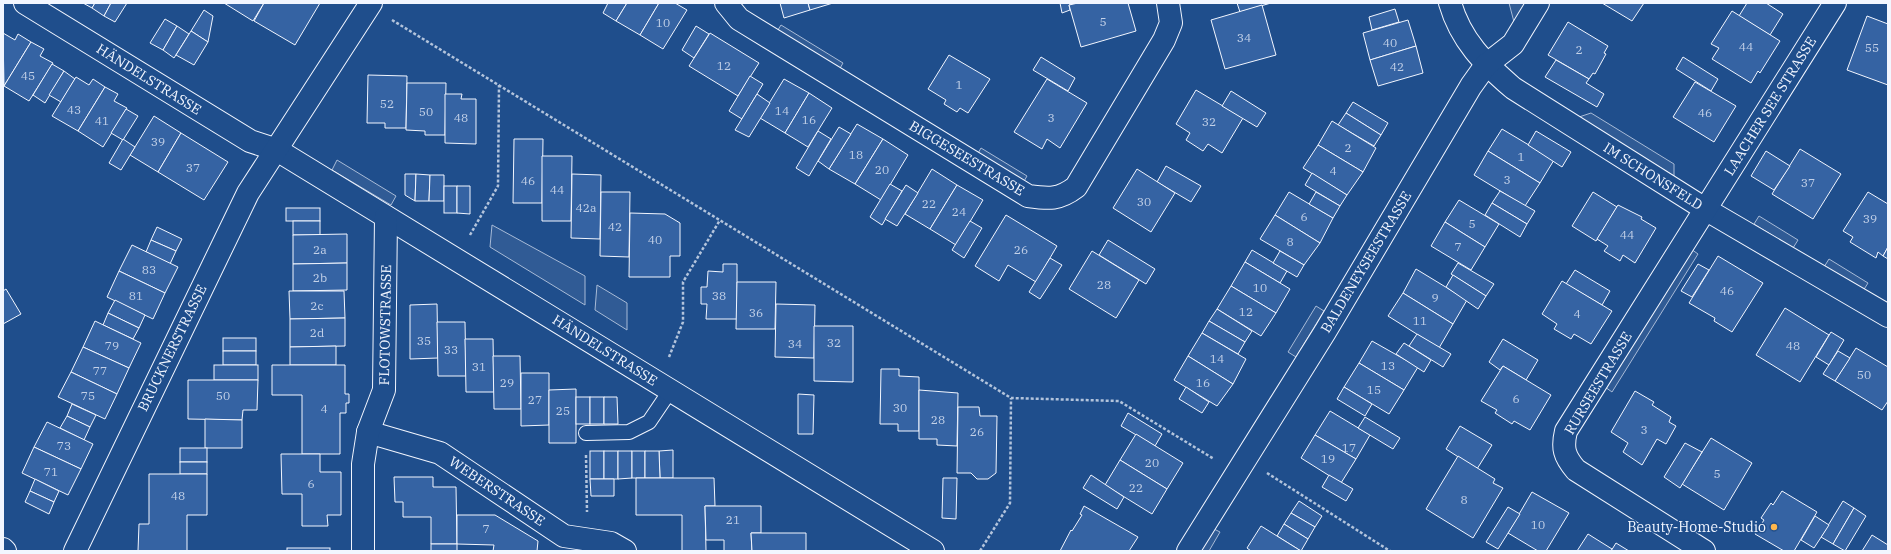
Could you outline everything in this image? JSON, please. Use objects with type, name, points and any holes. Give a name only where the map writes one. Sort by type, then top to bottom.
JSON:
[{"type":"street","name":"HÄNDELSTRASSE","points":[[25,3],[250,141],[276,150],[456,258],[933,551]]},
{"type":"street","name":"BIGGESEESTRASSE","points":[[728,4],[739,19],[1028,196],[1048,199],[1065,195],[1076,187],[1164,40],[1171,23],[1168,3]]},
{"type":"street","name":"IM SCHONSFELD","points":[[1450,3],[1455,22],[1470,46],[1486,65],[1513,88],[1705,209],[1888,316]]},
{"type":"street","points":[[1486,65],[1513,44],[1538,3]]},
{"type":"street","name":"LAACHER SEE STRASSE","points":[[1705,209],[1835,3]]},
{"type":"street","points":[[276,150],[370,4]]},
{"type":"street","name":"BALDENEYSEESTRASSE","points":[[1241,466],[1325,332],[1471,86],[1486,65]]},
{"type":"street","name":"BRUCKNERSTRASSE","points":[[74,549],[248,193],[262,168],[276,150]]},
{"type":"street","name":"RURSEESTRASSE","points":[[1704,551],[1576,470],[1567,459],[1563,444],[1566,431],[1705,209]]},
{"type":"street","name":"FLOTOWSTRASSE","points":[[363,551],[363,464],[368,432],[384,390],[386,217]]},
{"type":"street","name":"WEBERSTRASSE","points":[[368,432],[440,453],[564,543],[586,540],[611,543],[625,551]]},
{"type":"street","points":[[1188,551],[1241,466]]},
{"type":"lane","points":[[586,433],[629,432],[649,422],[664,387]]},
{"type":"path","points":[[370,4],[499,85],[1011,398],[1119,401],[1241,466],[1390,551]]},
{"type":"path","points":[[456,258],[498,186],[499,85]]},
{"type":"path","points":[[664,387],[683,322],[683,282],[720,220]]},
{"type":"path","points":[[980,551],[1010,503],[1011,398]]},
{"type":"path","points":[[586,433],[586,540]]},
{"type":"shaded area","points":[[1509,3],[1527,3],[1514,22]]},
{"type":"shaded area","points":[[781,25],[843,63],[839,70],[776,33]]},
{"type":"shaded area","points":[[1591,113],[1674,164],[1674,176],[1579,117]]},
{"type":"shaded area","points":[[981,148],[1027,176],[1023,183],[977,155]]},
{"type":"shaded area","points":[[337,160],[396,196],[391,205],[332,170]]},
{"type":"shaded area","points":[[1759,216],[1798,240],[1793,248],[1754,224]]},
{"type":"shaded area","points":[[492,225],[585,276],[585,305],[490,247]]},
{"type":"shaded area","points":[[1691,249],[1698,254],[1612,392],[1605,387]]},
{"type":"shaded area","points":[[1829,259],[1868,283],[1863,291],[1824,267]]},
{"type":"shaded area","points":[[597,285],[627,303],[627,330],[595,310]]},
{"type":"shaded area","points":[[1316,306],[1324,311],[1296,357],[1288,352]]},
{"type":"shaded area","points":[[1212,528],[1220,532],[1209,551],[1198,551]]},
{"type":"building","points":[[83,3],[95,3],[92,8]]},
{"type":"building","points":[[95,3],[111,3],[104,16],[92,8]]},
{"type":"building","points":[[111,3],[127,3],[115,22],[104,16]]},
{"type":"building","points":[[224,3],[264,3],[253,21]]},
{"type":"building","points":[[264,3],[320,3],[295,45],[254,21]]},
{"type":"building","points":[[608,3],[627,3],[616,21],[603,13]]},
{"type":"building","points":[[627,3],[659,3],[640,35],[616,21]]},
{"type":"building","points":[[659,3],[675,3],[687,10],[663,49],[640,35]]},
{"type":"building","points":[[780,3],[808,3],[810,10],[784,18]]},
{"type":"building","points":[[808,3],[833,3],[810,10]]},
{"type":"building","points":[[1060,3],[1078,3],[1069,5],[1070,10],[1062,13]]},
{"type":"building","points":[[1078,3],[1128,3],[1136,31],[1081,47],[1069,5]]},
{"type":"building","points":[[1237,3],[1271,3],[1240,12]]},
{"type":"building","points":[[1602,3],[1644,3],[1632,21]]},
{"type":"building","points":[[1747,3],[1766,3],[1783,14],[1770,35],[1739,16]]},
{"type":"building","points":[[1262,5],[1276,55],[1225,69],[1211,20]]},
{"type":"building","points":[[1395,9],[1399,22],[1372,30],[1369,17]]},
{"type":"building","points":[[204,10],[213,16],[208,42],[191,31]]},
{"type":"building","points":[[1732,11],[1780,41],[1760,73],[1758,71],[1751,83],[1712,59],[1719,48],[1711,44]]},
{"type":"building","points":[[1867,16],[1888,24],[1888,85],[1847,70]]},
{"type":"building","points":[[165,19],[177,26],[163,50],[150,43]]},
{"type":"building","points":[[1408,20],[1416,46],[1370,60],[1363,33]]},
{"type":"building","points":[[1568,22],[1608,46],[1604,53],[1606,54],[1595,74],[1593,73],[1589,79],[1548,55]]},
{"type":"building","points":[[177,26],[189,34],[174,58],[163,50]]},
{"type":"building","points":[[696,26],[709,34],[694,58],[682,50]]},
{"type":"building","points":[[191,31],[208,42],[194,65],[176,55]]},
{"type":"building","points":[[3,33],[15,40],[18,34],[31,42],[4,86]]},
{"type":"building","points":[[710,33],[759,63],[738,96],[689,66]]},
{"type":"building","points":[[31,42],[44,49],[40,56],[53,63],[29,101],[4,86]]},
{"type":"building","points":[[1416,46],[1423,73],[1378,86],[1370,60]]},
{"type":"building","points":[[949,55],[990,79],[968,113],[960,108],[957,112],[944,104],[946,100],[928,89]]},
{"type":"building","points":[[1041,57],[1075,78],[1068,91],[1033,70]]},
{"type":"building","points":[[1683,57],[1718,79],[1711,91],[1676,69]]},
{"type":"building","points":[[1556,60],[1589,79],[1586,83],[1604,94],[1597,107],[1545,77]]},
{"type":"building","points":[[52,64],[64,71],[45,103],[33,95]]},
{"type":"building","points":[[64,71],[75,79],[61,102],[49,95]]},
{"type":"building","points":[[368,75],[407,76],[406,128],[385,128],[385,123],[367,123]]},
{"type":"building","points":[[750,76],[763,84],[742,119],[729,111]]},
{"type":"building","points":[[76,77],[89,85],[93,79],[105,87],[78,131],[52,116]]},
{"type":"building","points":[[784,79],[809,93],[785,133],[760,118]]},
{"type":"building","points":[[1047,79],[1087,103],[1060,148],[1047,139],[1042,149],[1014,132]]},
{"type":"building","points":[[1695,82],[1736,106],[1714,142],[1673,117]]},
{"type":"building","points":[[407,83],[446,83],[445,135],[425,135],[425,131],[406,130]]},
{"type":"building","points":[[105,87],[118,94],[114,101],[127,108],[103,147],[78,131]]},
{"type":"building","points":[[1196,90],[1243,118],[1222,153],[1208,144],[1203,151],[1186,140],[1190,133],[1176,124]]},
{"type":"building","points":[[1231,91],[1266,113],[1257,127],[1222,106]]},
{"type":"building","points":[[809,93],[832,108],[808,147],[785,133]]},
{"type":"building","points":[[445,94],[462,94],[461,99],[476,99],[476,144],[445,143]]},
{"type":"building","points":[[757,94],[770,103],[749,137],[735,130]]},
{"type":"building","points":[[1353,102],[1388,123],[1381,135],[1346,113]]},
{"type":"building","points":[[126,109],[138,116],[123,140],[111,133]]},
{"type":"building","points":[[1346,113],[1381,135],[1374,146],[1338,125]]},
{"type":"building","points":[[154,116],[181,133],[158,172],[130,155]]},
{"type":"building","points":[[1332,121],[1376,148],[1363,172],[1318,145]]},
{"type":"building","points":[[857,124],[883,139],[855,184],[829,169]]},
{"type":"building","points":[[839,127],[851,134],[829,169],[818,161]]},
{"type":"building","points":[[1502,129],[1554,160],[1540,183],[1488,151]]},
{"type":"building","points":[[818,131],[831,139],[809,176],[796,168]]},
{"type":"building","points":[[1536,131],[1571,152],[1562,167],[1528,145]]},
{"type":"building","points":[[181,133],[228,162],[204,200],[158,172]]},
{"type":"building","points":[[123,139],[135,147],[121,170],[109,163]]},
{"type":"building","points":[[514,139],[543,139],[542,203],[513,203]]},
{"type":"building","points":[[883,139],[908,155],[881,200],[855,184]]},
{"type":"building","points":[[1318,145],[1363,172],[1347,195],[1303,168]]},
{"type":"building","points":[[1800,149],[1841,174],[1813,219],[1772,194]]},
{"type":"building","points":[[1488,151],[1540,183],[1525,206],[1474,175]]},
{"type":"building","points":[[1766,151],[1790,166],[1774,190],[1751,176]]},
{"type":"building","points":[[542,156],[572,156],[571,221],[542,221]]},
{"type":"building","points":[[1166,166],[1201,186],[1191,202],[1157,182]]},
{"type":"building","points":[[932,169],[957,185],[930,229],[905,214]]},
{"type":"building","points":[[1137,169],[1175,193],[1151,232],[1113,208]]},
{"type":"building","points":[[1312,173],[1347,195],[1340,206],[1305,185]]},
{"type":"building","points":[[405,174],[416,174],[415,201],[405,195]]},
{"type":"building","points":[[416,174],[430,175],[429,201],[415,201]]},
{"type":"building","points":[[572,174],[601,175],[600,239],[571,238]]},
{"type":"building","points":[[430,175],[444,175],[444,201],[429,201]]},
{"type":"building","points":[[890,184],[902,191],[882,225],[870,217]]},
{"type":"building","points":[[906,185],[918,193],[897,226],[885,219]]},
{"type":"building","points":[[957,185],[983,200],[956,245],[930,229]]},
{"type":"building","points":[[444,186],[457,186],[457,213],[444,213]]},
{"type":"building","points":[[457,186],[470,186],[470,214],[457,213]]},
{"type":"building","points":[[1500,191],[1535,211],[1527,224],[1492,203]]},
{"type":"building","points":[[601,192],[630,192],[629,257],[600,256]]},
{"type":"building","points":[[1289,192],[1333,218],[1320,243],[1275,215]]},
{"type":"building","points":[[1316,192],[1340,206],[1333,218],[1309,204]]},
{"type":"building","points":[[1593,192],[1617,207],[1596,241],[1572,226]]},
{"type":"building","points":[[1868,192],[1888,204],[1888,247],[1883,256],[1878,252],[1876,258],[1850,242],[1853,237],[1843,231]]},
{"type":"building","points":[[1459,200],[1499,224],[1485,247],[1445,222]]},
{"type":"building","points":[[1492,203],[1527,224],[1520,237],[1485,215]]},
{"type":"building","points":[[1618,205],[1642,217],[1641,219],[1656,228],[1635,263],[1623,255],[1620,261],[1604,251],[1608,246],[1597,239]]},
{"type":"building","points":[[286,208],[320,208],[320,221],[286,221]]},
{"type":"building","points":[[630,213],[665,214],[680,223],[680,256],[670,256],[670,277],[629,277]]},
{"type":"building","points":[[1006,215],[1057,246],[1036,282],[1008,265],[999,281],[975,266]]},
{"type":"building","points":[[1275,215],[1320,243],[1304,265],[1260,239]]},
{"type":"building","points":[[293,221],[320,221],[320,235],[293,235]]},
{"type":"building","points":[[970,221],[982,228],[964,258],[952,250]]},
{"type":"building","points":[[1445,222],[1485,247],[1471,270],[1431,246]]},
{"type":"building","points":[[157,227],[182,239],[176,251],[151,240]]},
{"type":"building","points":[[347,234],[347,263],[293,264],[293,235]]},
{"type":"building","points":[[151,240],[176,251],[170,264],[146,252]]},
{"type":"building","points":[[1108,240],[1155,269],[1146,284],[1099,255]]},
{"type":"building","points":[[132,245],[178,267],[165,293],[119,271]]},
{"type":"building","points":[[1888,247],[1888,259],[1883,256]]},
{"type":"building","points":[[1252,250],[1287,271],[1280,283],[1245,262]]},
{"type":"building","points":[[1092,251],[1139,280],[1116,318],[1069,289]]},
{"type":"building","points":[[1280,251],[1304,265],[1297,277],[1273,263]]},
{"type":"building","points":[[1718,256],[1763,283],[1732,332],[1714,321],[1715,318],[1689,303]]},
{"type":"building","points":[[1050,258],[1062,265],[1040,299],[1029,292]]},
{"type":"building","points":[[1245,262],[1290,289],[1276,313],[1231,286]]},
{"type":"building","points":[[347,263],[347,290],[293,291],[293,264]]},
{"type":"building","points":[[1458,263],[1494,284],[1486,296],[1451,274]]},
{"type":"building","points":[[723,264],[737,264],[737,319],[706,319],[707,304],[701,304],[701,287],[707,287],[708,271],[723,272]]},
{"type":"building","points":[[1698,264],[1709,270],[1692,297],[1681,291]]},
{"type":"building","points":[[1416,269],[1467,300],[1453,324],[1403,293]]},
{"type":"building","points":[[1575,270],[1610,291],[1602,305],[1566,284]]},
{"type":"building","points":[[119,271],[165,293],[153,319],[107,297]]},
{"type":"building","points":[[1453,275],[1486,296],[1478,309],[1446,287]]},
{"type":"building","points":[[1562,281],[1612,311],[1591,344],[1574,334],[1571,339],[1554,329],[1557,324],[1542,314]]},
{"type":"building","points":[[737,282],[776,282],[775,329],[736,329]]},
{"type":"building","points":[[1231,286],[1276,313],[1261,336],[1217,309]]},
{"type":"building","points":[[6,289],[21,314],[3,324],[3,291]]},
{"type":"building","points":[[289,291],[344,291],[345,318],[290,319]]},
{"type":"building","points":[[1403,293],[1453,324],[1439,348],[1388,316]]},
{"type":"building","points":[[115,300],[145,315],[139,328],[108,313]]},
{"type":"building","points":[[437,304],[438,358],[410,359],[410,305]]},
{"type":"building","points":[[776,304],[815,305],[814,358],[775,357]]},
{"type":"building","points":[[1785,308],[1829,335],[1800,382],[1756,355]]},
{"type":"building","points":[[1217,309],[1252,331],[1245,342],[1209,321]]},
{"type":"building","points":[[108,313],[139,328],[133,339],[103,325]]},
{"type":"building","points":[[345,318],[345,346],[290,347],[290,319]]},
{"type":"building","points":[[95,321],[141,343],[129,368],[83,347]]},
{"type":"building","points":[[1209,321],[1245,342],[1238,354],[1202,333]]},
{"type":"building","points":[[437,322],[465,322],[466,376],[438,376]]},
{"type":"building","points":[[814,326],[853,326],[853,382],[814,381]]},
{"type":"building","points":[[1831,332],[1844,340],[1829,365],[1816,357]]},
{"type":"building","points":[[1202,333],[1246,359],[1233,384],[1188,356]]},
{"type":"building","points":[[1417,334],[1451,354],[1443,367],[1409,346]]},
{"type":"building","points":[[223,338],[256,338],[256,351],[223,351]]},
{"type":"building","points":[[465,339],[493,339],[494,392],[466,392]]},
{"type":"building","points":[[1503,339],[1538,360],[1526,380],[1503,366],[1500,370],[1489,362]]},
{"type":"building","points":[[1372,341],[1418,367],[1404,390],[1359,363]]},
{"type":"building","points":[[1404,343],[1431,360],[1424,372],[1396,354]]},
{"type":"building","points":[[336,346],[336,365],[290,365],[290,347]]},
{"type":"building","points":[[83,347],[129,368],[117,394],[71,372]]},
{"type":"building","points":[[1856,348],[1888,367],[1888,401],[1882,410],[1835,381]]},
{"type":"building","points":[[223,351],[256,351],[256,365],[223,365]]},
{"type":"building","points":[[1838,351],[1850,358],[1835,381],[1823,374]]},
{"type":"building","points":[[493,356],[520,356],[521,409],[494,409]]},
{"type":"building","points":[[1188,356],[1233,384],[1217,406],[1174,380]]},
{"type":"building","points":[[1359,363],[1404,390],[1389,414],[1344,387]]},
{"type":"building","points":[[214,365],[258,365],[258,380],[214,380]]},
{"type":"building","points":[[272,365],[345,365],[345,394],[349,394],[349,403],[346,403],[346,413],[340,413],[340,454],[302,454],[302,395],[272,395]]},
{"type":"building","points":[[1503,366],[1551,395],[1530,430],[1514,421],[1512,424],[1495,413],[1497,410],[1481,401]]},
{"type":"building","points":[[881,369],[899,369],[899,376],[919,377],[919,431],[898,431],[898,424],[880,424]]},
{"type":"building","points":[[71,372],[117,394],[105,419],[58,397]]},
{"type":"building","points":[[521,373],[549,373],[549,425],[521,426]]},
{"type":"building","points":[[188,380],[258,380],[257,410],[243,410],[242,420],[188,419]]},
{"type":"building","points":[[1186,387],[1209,402],[1202,413],[1179,399]]},
{"type":"building","points":[[1344,387],[1372,404],[1365,416],[1337,399]]},
{"type":"building","points":[[576,389],[576,443],[549,443],[549,390]]},
{"type":"building","points":[[919,390],[958,393],[957,446],[937,445],[937,439],[919,439]]},
{"type":"building","points":[[1635,391],[1654,402],[1652,405],[1671,417],[1669,422],[1676,426],[1666,444],[1657,439],[1642,465],[1623,452],[1628,443],[1611,432]]},
{"type":"building","points":[[798,394],[814,395],[813,434],[798,434]]},
{"type":"building","points":[[576,397],[590,397],[590,424],[576,424]]},
{"type":"building","points":[[590,397],[604,397],[604,424],[590,424]]},
{"type":"building","points":[[604,397],[617,397],[618,424],[604,424]]},
{"type":"building","points":[[72,404],[96,415],[90,427],[67,416]]},
{"type":"building","points":[[958,407],[979,407],[980,416],[997,416],[996,473],[988,479],[977,479],[971,473],[957,473]]},
{"type":"building","points":[[1330,411],[1370,435],[1356,459],[1315,435]]},
{"type":"building","points":[[1128,413],[1162,434],[1155,446],[1121,426]]},
{"type":"building","points":[[67,416],[90,427],[84,440],[60,428]]},
{"type":"building","points":[[1365,417],[1400,438],[1393,449],[1358,428]]},
{"type":"building","points":[[205,419],[242,420],[242,448],[205,448]]},
{"type":"building","points":[[47,422],[93,444],[81,469],[34,447]]},
{"type":"building","points":[[1460,426],[1492,445],[1477,469],[1446,449]]},
{"type":"building","points":[[1136,434],[1183,463],[1167,489],[1120,460]]},
{"type":"building","points":[[1315,435],[1356,459],[1341,483],[1301,458]]},
{"type":"building","points":[[1711,438],[1752,463],[1724,510],[1682,484]]},
{"type":"building","points":[[1685,443],[1702,452],[1680,488],[1664,477]]},
{"type":"building","points":[[34,447],[81,469],[68,495],[22,473]]},
{"type":"building","points":[[180,448],[207,448],[207,462],[180,462]]},
{"type":"building","points":[[673,450],[673,478],[660,478],[659,451]]},
{"type":"building","points":[[590,451],[604,451],[604,479],[590,479]]},
{"type":"building","points":[[604,451],[618,451],[618,479],[604,479]]},
{"type":"building","points":[[618,451],[632,451],[632,478],[618,479]]},
{"type":"building","points":[[632,451],[645,451],[645,478],[632,478]]},
{"type":"building","points":[[645,451],[659,451],[660,478],[645,478]]},
{"type":"building","points":[[281,454],[320,454],[320,472],[341,472],[341,515],[327,515],[328,526],[302,526],[302,494],[282,494]]},
{"type":"building","points":[[1458,456],[1495,479],[1493,483],[1503,488],[1473,538],[1426,509]]},
{"type":"building","points":[[1120,460],[1167,489],[1152,514],[1105,485]]},
{"type":"building","points":[[180,462],[207,462],[207,474],[180,474]]},
{"type":"building","points":[[149,474],[207,474],[207,515],[187,515],[187,551],[138,551],[139,524],[149,524]]},
{"type":"building","points":[[1091,475],[1124,497],[1117,509],[1083,488]]},
{"type":"building","points":[[1329,475],[1353,489],[1346,501],[1322,487]]},
{"type":"building","points":[[394,477],[433,477],[433,487],[456,487],[457,544],[431,544],[431,517],[403,517],[403,502],[395,502]]},
{"type":"building","points":[[636,478],[714,478],[715,506],[705,506],[706,551],[682,551],[682,515],[636,515]]},
{"type":"building","points":[[943,478],[957,478],[956,519],[942,518]]},
{"type":"building","points":[[35,479],[59,491],[54,502],[30,491]]},
{"type":"building","points":[[590,479],[614,479],[614,496],[591,496]]},
{"type":"building","points":[[30,491],[54,502],[49,514],[25,502]]},
{"type":"building","points":[[1782,491],[1817,512],[1794,551],[1784,551],[1755,534],[1764,520],[1761,518],[1771,503],[1773,505]]},
{"type":"building","points":[[1532,492],[1569,513],[1546,551],[1538,551],[1508,533]]},
{"type":"building","points":[[1299,501],[1322,516],[1315,527],[1291,513]]},
{"type":"building","points":[[1843,501],[1854,508],[1833,544],[1821,537]]},
{"type":"building","points":[[705,506],[761,506],[761,533],[751,533],[752,551],[724,551],[724,540],[706,540]]},
{"type":"building","points":[[1084,506],[1138,537],[1129,551],[1060,551],[1071,530],[1072,531],[1082,515],[1080,514]]},
{"type":"building","points":[[1508,507],[1520,514],[1498,549],[1486,542]]},
{"type":"building","points":[[1854,508],[1866,516],[1845,551],[1833,544]]},
{"type":"building","points":[[1291,513],[1315,527],[1308,539],[1284,524]]},
{"type":"building","points":[[457,515],[495,515],[538,541],[537,551],[493,551],[494,545],[457,544]]},
{"type":"building","points":[[1815,516],[1829,525],[1814,548],[1801,540]]},
{"type":"building","points":[[1284,524],[1308,539],[1301,551],[1277,536]]},
{"type":"building","points":[[1261,526],[1301,551],[1251,551],[1247,548]]},
{"type":"building","points":[[751,533],[806,533],[806,551],[752,551]]},
{"type":"building","points":[[1588,534],[1612,549],[1611,551],[1577,551]]},
{"type":"building","points":[[1872,535],[1888,545],[1888,551],[1862,551]]},
{"type":"building","points":[[1616,543],[1629,551],[1611,551]]},
{"type":"building","points":[[431,544],[457,544],[457,551],[431,551]]},
{"type":"building","points":[[287,548],[330,548],[330,551],[287,551]]},
{"type":"place","name":"Beauty-Home-Studio","points":[[1774,527]]}]
